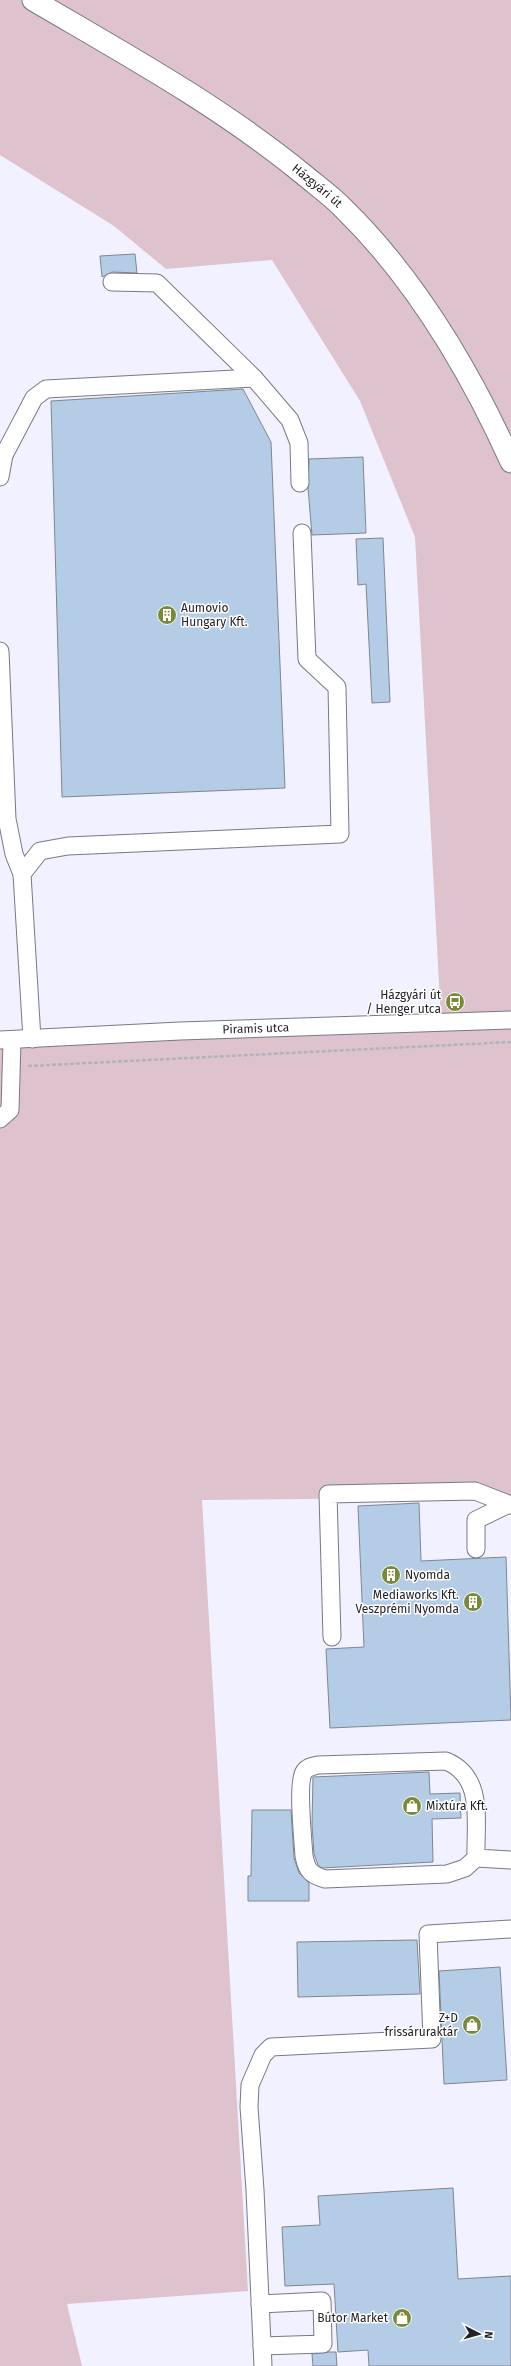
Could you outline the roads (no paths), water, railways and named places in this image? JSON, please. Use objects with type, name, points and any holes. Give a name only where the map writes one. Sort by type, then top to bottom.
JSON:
[{"type":"main road","name":"Házgyári út","points":[[34,0],[227,117],[286,161],[342,207],[389,259],[427,309],[463,366],[493,421],[511,462]]},
{"type":"street","points":[[112,282],[157,283],[254,378],[290,420],[299,443],[300,483]]},
{"type":"street","points":[[0,477],[4,455],[34,398],[46,389],[254,378]]},
{"type":"street","points":[[22,874],[40,851],[68,846],[340,834],[337,687],[306,659],[302,533]]},
{"type":"street","points":[[0,651],[7,819],[14,854],[22,874],[32,1039]]},
{"type":"street","name":"Piramis utca","points":[[6,1040],[180,1031],[511,1020]]},
{"type":"street","points":[[0,1119],[10,1110],[10,1067],[6,1040]]},
{"type":"street","points":[[332,1637],[328,1494],[475,1491],[509,1505]]},
{"type":"street","points":[[476,1549],[476,1520],[509,1505]]},
{"type":"street","points":[[476,1858],[474,1789],[467,1775],[455,1764],[446,1761],[318,1764],[308,1768],[303,1773],[301,1787],[304,1856],[306,1867],[313,1876],[325,1879],[447,1874],[465,1868],[476,1858],[511,1860]]},
{"type":"street","points":[[263,2366],[249,2106],[250,2085],[263,2055],[271,2046],[432,2039],[428,1934],[511,1929]]},
{"type":"street","points":[[260,2304],[322,2301],[323,2344],[262,2346]]},
{"type":"place","name":"Aumovio Hungary Kft.","points":[[167,615]]},
{"type":"place","name":"Házgyári út / Henger utca","points":[[455,1002]]},
{"type":"place","name":"Nyomda","points":[[391,1575]]},
{"type":"place","name":"Mediaworks Kft. Veszprémi Nyomda","points":[[473,1602]]},
{"type":"place","name":"Mixtúra Kft.","points":[[412,1806]]},
{"type":"place","name":"Z+D frissáruraktár","points":[[472,2025]]},
{"type":"place","name":"Bútor Market","points":[[402,2318]]}]
